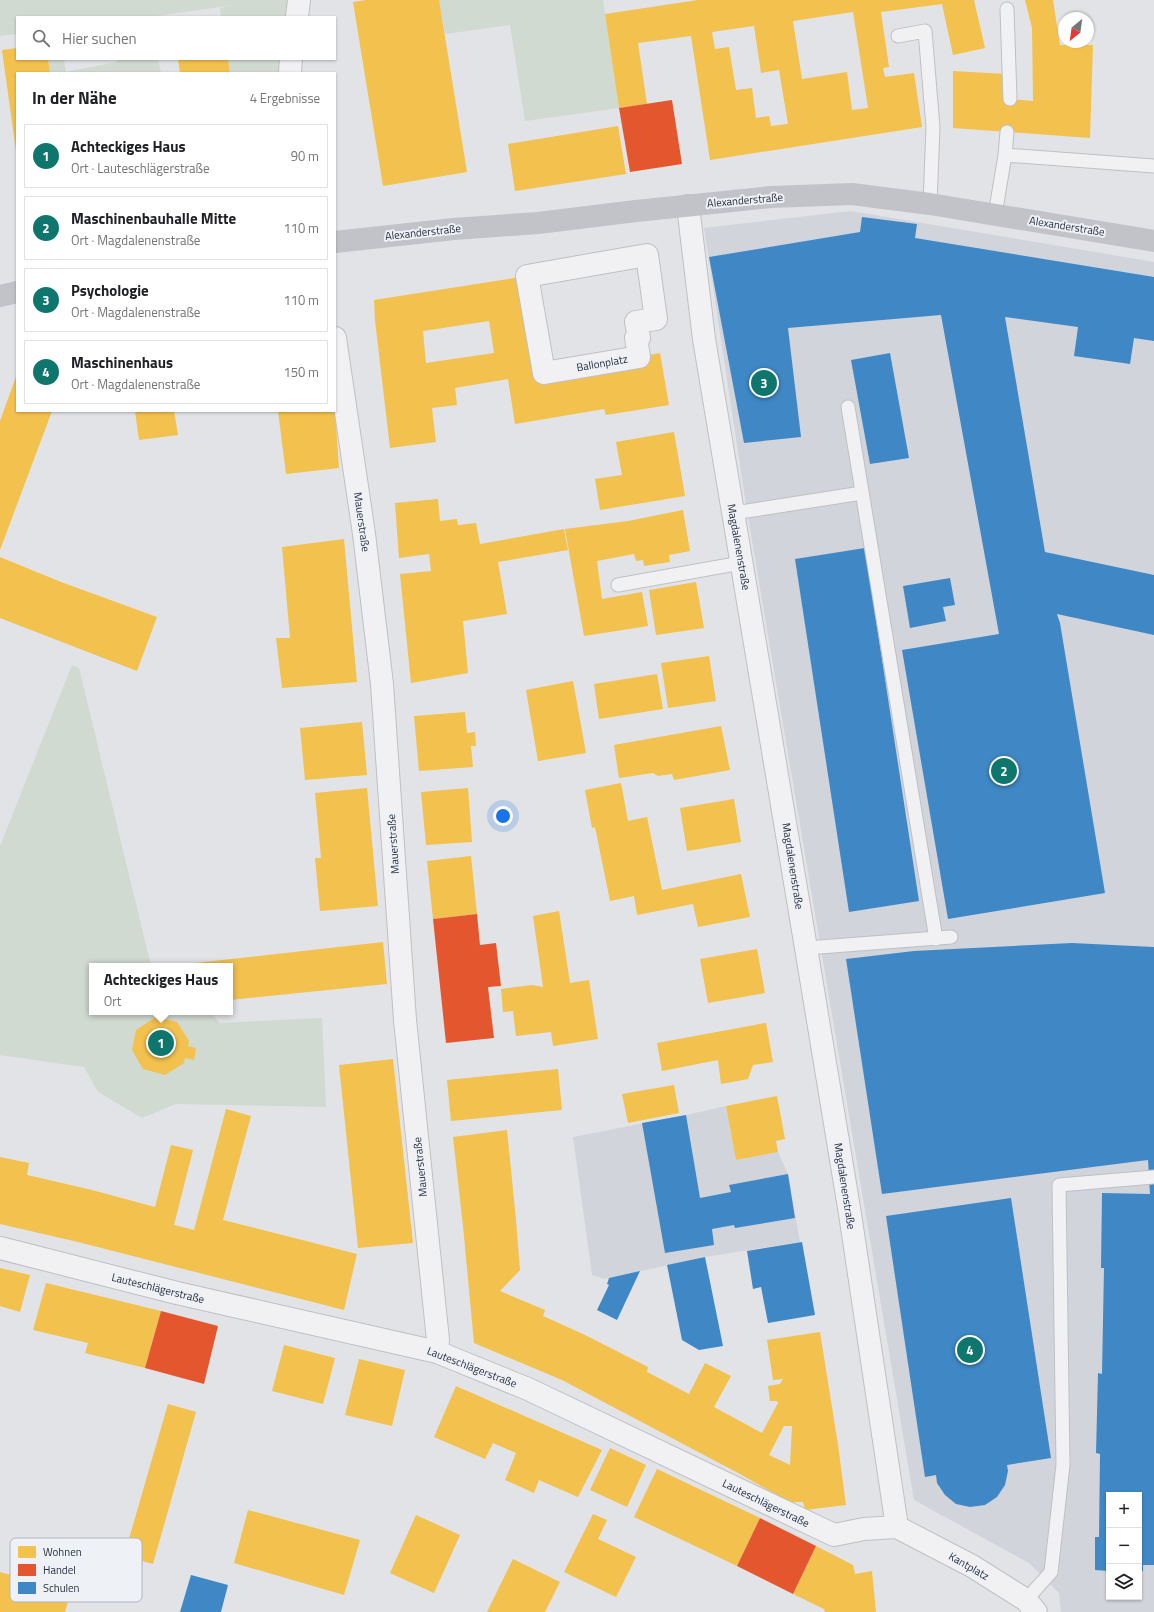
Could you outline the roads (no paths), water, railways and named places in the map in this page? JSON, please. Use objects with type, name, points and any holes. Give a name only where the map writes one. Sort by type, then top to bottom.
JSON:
[{"type":"main road","name":"Alexanderstraße","points":[[336,242],[454,229],[538,223],[771,197],[852,194],[930,204],[1154,241]]},
{"type":"main road","points":[[0,296],[16,292]]},
{"type":"street","points":[[297,16],[299,0]]},
{"type":"street","points":[[290,72],[292,60]]},
{"type":"street","name":"Magdalenenstraße","points":[[688,206],[704,339],[850,1214],[897,1527]]},
{"type":"street","name":"Ballonplatz","points":[[646,255],[656,318],[636,322],[639,338],[636,338],[639,357],[544,373],[527,276],[542,274],[646,255]]},
{"type":"street","name":"Mauerstraße","points":[[336,345],[364,534],[382,684],[404,1020],[438,1340],[437,1352]]},
{"type":"street","name":"Lauteschlägerstraße","points":[[0,1248],[177,1293],[437,1352],[528,1389],[834,1535],[864,1529],[897,1527]]},
{"type":"street","name":"Kantplatz","points":[[897,1527],[972,1566],[1031,1606]]},
{"type":"lane","points":[[1007,9],[1010,98]]},
{"type":"lane","points":[[898,36],[925,31],[933,127],[930,204]]},
{"type":"lane","points":[[995,215],[1005,155],[1007,132]]},
{"type":"lane","points":[[1005,155],[1154,166]]},
{"type":"lane","points":[[848,407],[936,939]]},
{"type":"lane","points":[[733,512],[862,492]]},
{"type":"lane","points":[[618,585],[741,563]]},
{"type":"lane","points":[[806,948],[950,937]]},
{"type":"lane","points":[[1031,1606],[1051,1572],[1063,1465],[1059,1184],[1154,1177]]},
{"type":"place","name":"Psychologie","points":[[764,383]]},
{"type":"place","name":"Maschinenbauhalle Mitte","points":[[1004,771]]},
{"type":"place","name":"Achteckiges Haus","points":[[161,1043]]},
{"type":"place","name":"Maschinenhaus","points":[[970,1350]]}]
